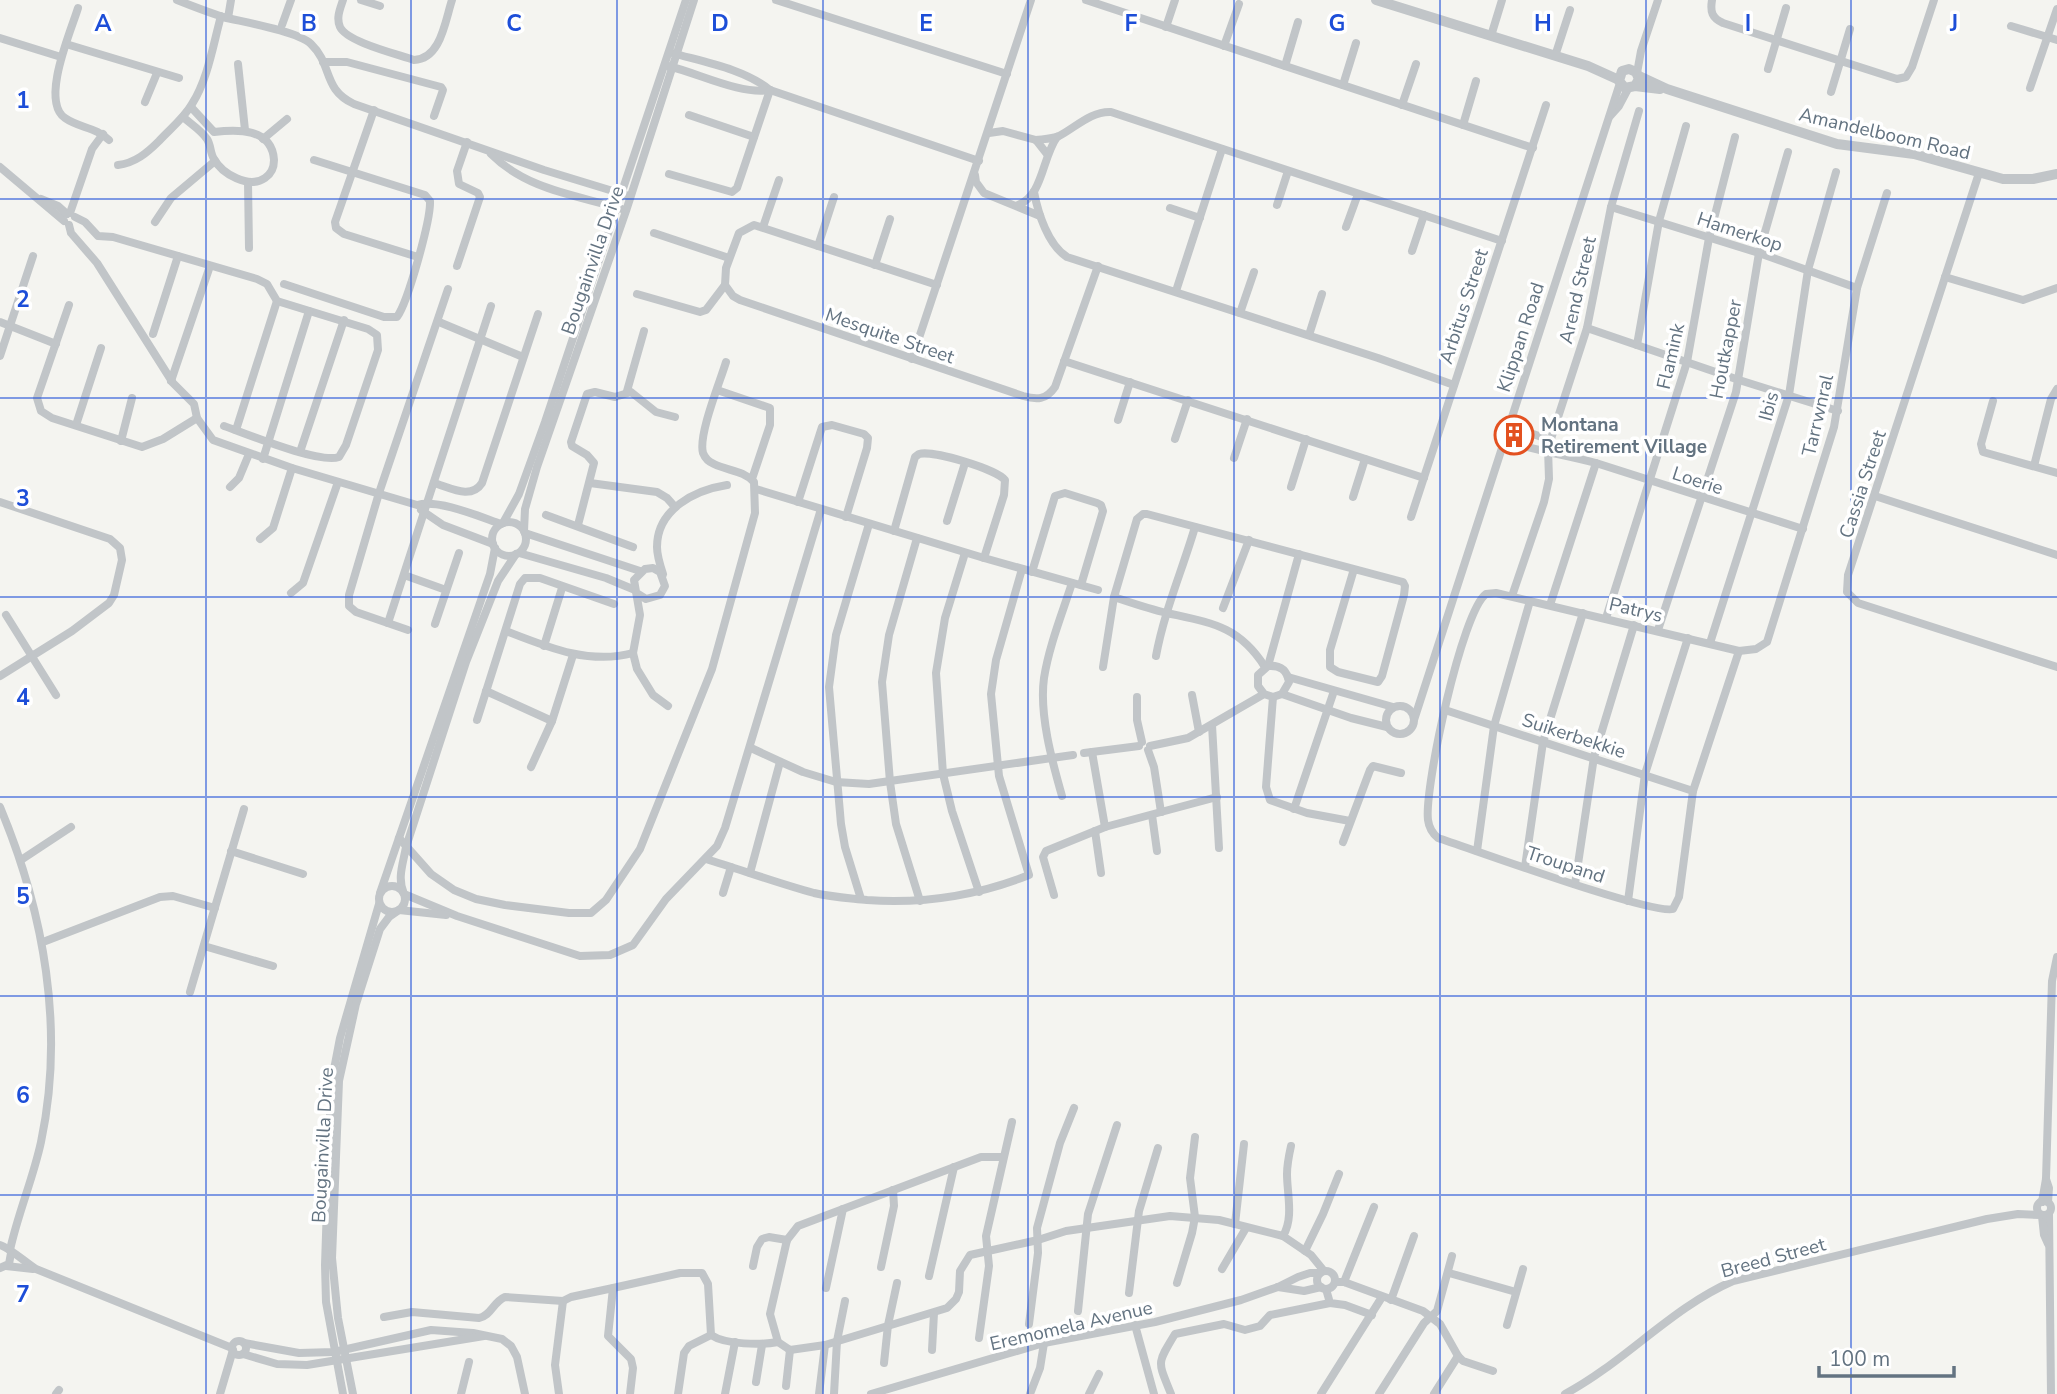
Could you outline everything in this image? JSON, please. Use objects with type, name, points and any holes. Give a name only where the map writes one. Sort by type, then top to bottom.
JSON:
[{"type":"street","points":[[177,0],[307,41],[323,62],[333,89],[347,100],[489,151],[626,195]]},
{"type":"street","points":[[118,164],[138,159],[191,107],[231,0]]},
{"type":"street","points":[[282,25],[290,0]]},
{"type":"street","points":[[343,0],[338,17],[343,32],[354,39],[414,60],[423,60],[435,50],[452,0]]},
{"type":"street","points":[[361,0],[380,6]]},
{"type":"street","name":"Bougainvilla Drive","points":[[673,54],[686,0]]},
{"type":"street","name":"Bougainvilla Drive","points":[[334,1102],[356,1004],[380,929],[405,903],[400,879],[406,847],[466,662],[498,581],[525,544],[525,509],[537,467],[673,54],[694,0]]},
{"type":"street","points":[[776,0],[1007,74]]},
{"type":"street","points":[[912,359],[1031,0]]},
{"type":"street","points":[[1086,0],[1109,4],[1166,27],[1532,148]]},
{"type":"street","points":[[1166,27],[1175,0]]},
{"type":"street","name":"Amandelboom Road","points":[[1376,0],[1394,3],[1837,144],[1914,154],[1979,173],[2022,180],[2057,174]]},
{"type":"street","points":[[1491,36],[1502,0]]},
{"type":"street","name":"Klippan Road","points":[[1414,720],[1610,116],[1641,51],[1658,0]]},
{"type":"street","points":[[1712,0],[1711,12],[1717,20],[1893,79],[1906,77],[1916,58],[1934,0]]},
{"type":"street","points":[[1224,46],[1239,4]]},
{"type":"street","points":[[78,8],[61,57],[55,99],[59,113],[68,120],[106,137],[89,156],[69,218],[71,233],[97,263],[171,381],[194,404],[197,418],[213,440],[263,459],[417,505],[428,502],[502,523],[513,522],[525,532],[642,570],[655,569],[663,576]]},
{"type":"street","points":[[1768,69],[1786,8]]},
{"type":"street","points":[[2030,88],[2052,38],[2057,9]]},
{"type":"street","points":[[1555,56],[1570,10]]},
{"type":"street","points":[[1285,66],[1298,22]]},
{"type":"street","points":[[2011,26],[2052,38]]},
{"type":"street","points":[[1831,92],[1850,29]]},
{"type":"street","points":[[0,38],[61,57]]},
{"type":"street","points":[[1343,85],[1356,43]]},
{"type":"street","points":[[66,44],[179,78]]},
{"type":"street","points":[[673,54],[753,78],[770,90],[979,161]]},
{"type":"street","points":[[323,62],[347,62],[441,87],[443,90],[434,116]]},
{"type":"street","points":[[238,64],[245,130]]},
{"type":"street","points":[[1402,105],[1416,64]]},
{"type":"street","points":[[669,66],[740,88],[759,92],[770,90]]},
{"type":"street","points":[[145,102],[157,73]]},
{"type":"street","points":[[1463,125],[1476,81]]},
{"type":"street","points":[[670,174],[732,192],[737,188],[770,90]]},
{"type":"street","name":"Arbitus Street","points":[[1411,517],[1546,105]]},
{"type":"street","points":[[183,117],[207,140],[215,161],[230,174],[248,182],[263,180],[271,172],[274,165],[271,148],[262,139],[245,130],[215,132],[191,107]]},
{"type":"street","points":[[374,110],[335,222],[336,228],[344,234],[418,257]]},
{"type":"street","name":"Arend Street","points":[[1512,596],[1544,502],[1549,479],[1547,452],[1587,328],[1611,207],[1639,111]]},
{"type":"street","points":[[989,133],[1008,131],[1036,140],[1057,137],[1090,117],[1101,112],[1111,112],[1502,241]]},
{"type":"street","points":[[689,115],[754,137]]},
{"type":"street","points":[[193,125],[200,117]]},
{"type":"street","points":[[994,117],[1008,131]]},
{"type":"street","points":[[262,139],[288,120]]},
{"type":"street","points":[[1637,345],[1659,221],[1686,126]]},
{"type":"street","points":[[1018,205],[1027,202],[1034,192],[1047,154],[1057,137]]},
{"type":"street","name":"Flamink","points":[[1606,618],[1686,362],[1709,237],[1735,137]]},
{"type":"street","points":[[1036,140],[1047,154]]},
{"type":"street","points":[[457,266],[480,197],[478,193],[459,184],[456,176],[467,142]]},
{"type":"street","points":[[1176,291],[1222,149]]},
{"type":"street","points":[[489,151],[520,176],[547,188],[622,209]]},
{"type":"street","name":"Houtkapper","points":[[1658,630],[1739,380],[1759,253],[1788,152]]},
{"type":"street","points":[[284,284],[392,318],[397,317],[430,215],[428,197],[417,191],[314,160]]},
{"type":"street","points":[[155,222],[171,198],[215,161]]},
{"type":"street","points":[[0,167],[32,195],[58,206],[69,218],[85,222],[98,236],[113,237],[263,282],[277,301],[344,320],[377,335],[379,343],[374,362],[343,453],[335,459],[300,452],[224,426]]},
{"type":"street","points":[[1277,205],[1288,171]]},
{"type":"street","points":[[975,172],[979,187],[988,195]]},
{"type":"street","name":"Ibis","points":[[1710,643],[1789,395],[1808,270],[1836,172]]},
{"type":"street","name":"Cassia Street","points":[[1979,173],[1848,575],[1847,592],[1853,601],[2057,667]]},
{"type":"street","points":[[763,226],[779,180]]},
{"type":"street","points":[[248,182],[248,248]]},
{"type":"street","points":[[1034,192],[1041,216],[1061,253],[1454,385]]},
{"type":"street","name":"Tarrwnral","points":[[1740,651],[1756,649],[1767,642],[1838,411],[1857,288],[1887,192]]},
{"type":"street","points":[[1346,227],[1358,194]]},
{"type":"street","points":[[965,202],[975,196],[988,195],[1041,216]]},
{"type":"street","points":[[818,246],[834,197]]},
{"type":"street","name":"Hamerkop","points":[[1611,207],[1759,253],[1857,288]]},
{"type":"street","points":[[1170,208],[1200,218]]},
{"type":"street","name":"Bougainvilla Drive","points":[[343,1394],[326,1302],[334,1066],[340,1038],[380,893],[490,574],[494,546],[492,535],[502,523],[525,479],[622,209]]},
{"type":"street","points":[[1412,251],[1424,215]]},
{"type":"street","points":[[875,265],[890,219]]},
{"type":"street","points":[[637,294],[700,312],[706,310],[725,285],[724,277],[729,258],[740,233],[754,225],[937,285]]},
{"type":"street","points":[[654,233],[729,258]]},
{"type":"street","points":[[0,356],[33,256]]},
{"type":"street","points":[[153,334],[178,256]]},
{"type":"street","points":[[171,381],[210,266]]},
{"type":"street","points":[[1098,266],[1064,361],[1424,478]]},
{"type":"street","points":[[1240,313],[1254,272]]},
{"type":"street","points":[[1945,277],[2023,300],[2057,288]]},
{"type":"street","name":"Mesquite Street","points":[[725,285],[740,300],[1023,396],[1041,399],[1050,394],[1064,361]]},
{"type":"street","points":[[408,630],[356,612],[349,606],[348,601],[379,493],[439,323],[448,289]]},
{"type":"street","points":[[1309,335],[1322,293]]},
{"type":"street","points":[[236,430],[277,301]]},
{"type":"street","points":[[69,305],[37,403],[41,411],[142,447],[163,439],[197,418]]},
{"type":"street","points":[[388,623],[491,306]]},
{"type":"street","points":[[263,459],[309,311]]},
{"type":"street","points":[[434,483],[469,493],[478,489],[482,483],[538,314]]},
{"type":"street","points":[[300,452],[344,320]]},
{"type":"street","points":[[0,322],[56,344]]},
{"type":"street","points":[[439,323],[523,357]]},
{"type":"street","points":[[1587,328],[1838,411]]},
{"type":"street","points":[[627,391],[644,331]]},
{"type":"street","points":[[76,425],[101,348]]},
{"type":"street","points":[[726,362],[702,443],[704,455],[714,464],[752,479]]},
{"type":"street","points":[[1118,420],[1130,382]]},
{"type":"street","points":[[2034,466],[2050,399],[2057,389]]},
{"type":"street","points":[[399,838],[431,874],[454,890],[476,899],[569,913],[591,913],[606,900],[640,849],[712,669],[755,513],[756,489],[752,479],[770,425],[770,408],[717,390]]},
{"type":"street","points":[[578,526],[593,463],[592,459],[572,446],[571,442],[585,398],[590,392],[615,397],[627,391],[635,394],[656,412],[675,417]]},
{"type":"street","points":[[121,441],[132,398]]},
{"type":"street","points":[[1175,439],[1188,400]]},
{"type":"street","points":[[1993,401],[1981,444],[1983,452],[2057,473]]},
{"type":"street","points":[[1234,458],[1247,419]]},
{"type":"street","points":[[798,502],[820,431],[826,425],[864,434],[869,443],[846,517]]},
{"type":"street","points":[[1508,425],[1550,440]]},
{"type":"street","points":[[1291,487],[1306,439]]},
{"type":"street","name":"Loerie","points":[[1503,440],[1535,451],[1596,463],[1803,529]]},
{"type":"street","points":[[894,531],[915,457],[931,453],[965,463],[997,473],[1005,480],[1004,495],[984,558]]},
{"type":"street","points":[[230,487],[239,478],[248,454]]},
{"type":"street","points":[[1353,497],[1365,459]]},
{"type":"street","points":[[947,521],[965,463]]},
{"type":"street","points":[[1550,605],[1596,463]]},
{"type":"street","points":[[260,539],[273,528],[292,468]]},
{"type":"street","points":[[291,593],[303,583],[338,482]]},
{"type":"street","points":[[590,483],[657,492],[675,507]]},
{"type":"street","points":[[640,615],[665,586],[657,550],[661,529],[675,507],[697,492],[727,485]]},
{"type":"street","points":[[756,489],[965,553],[1098,590]]},
{"type":"street","points":[[1032,572],[1055,496],[1065,493],[1097,503],[1103,511],[1081,585]]},
{"type":"street","points":[[1875,496],[2057,555]]},
{"type":"street","points":[[0,502],[110,538],[122,554],[117,582],[109,604],[72,631],[0,676]]},
{"type":"street","points":[[417,505],[424,514],[451,529],[494,546],[506,556],[517,553],[637,592],[646,599],[656,598]]},
{"type":"street","points":[[380,893],[386,887],[394,886],[404,894],[457,916],[580,956],[610,955],[633,945],[666,899],[717,846],[725,828],[821,509]]},
{"type":"street","points":[[1103,667],[1114,597],[1140,515],[1147,514],[1400,580],[1405,586],[1382,676],[1378,682],[1338,672],[1330,667],[1330,650],[1354,569]]},
{"type":"street","points":[[546,515],[633,547]]},
{"type":"street","points":[[861,899],[845,847],[836,782],[829,687],[836,635],[869,524]]},
{"type":"street","points":[[1156,656],[1165,613],[1184,566],[1195,527]]},
{"type":"street","points":[[917,538],[885,656],[882,682],[896,824],[920,901]]},
{"type":"street","points":[[1223,608],[1249,540]]},
{"type":"street","points":[[657,550],[634,580],[640,615],[633,653],[641,678],[653,695],[668,706]]},
{"type":"street","points":[[435,624],[459,553]]},
{"type":"street","points":[[965,553],[945,618],[936,673],[943,774],[952,811],[979,892]]},
{"type":"street","points":[[1288,677],[1393,707],[1407,708],[1414,720],[1411,729],[1403,734],[1394,734],[1387,727],[1273,695],[1258,686],[1258,675],[1267,666],[1299,554]]},
{"type":"street","points":[[706,859],[815,893],[861,899],[920,901],[960,897],[1029,875],[997,766],[991,694],[991,677],[1022,569]]},
{"type":"street","points":[[404,575],[446,590]]},
{"type":"street","points":[[477,720],[520,584],[525,578],[540,578],[562,588],[614,604]]},
{"type":"street","points":[[1062,796],[1051,758],[1043,692],[1044,679],[1072,583]]},
{"type":"street","points":[[544,646],[562,588]]},
{"type":"street","name":"Patrys","points":[[1445,710],[1476,605],[1486,594],[1512,596],[1740,651]]},
{"type":"street","points":[[1105,827],[1088,753],[1188,737],[1288,687],[1288,677],[1281,667],[1267,666],[1248,644],[1229,630],[1114,597]]},
{"type":"street","points":[[1477,851],[1494,726],[1530,601]]},
{"type":"street","points":[[1525,867],[1543,742],[1583,612]]},
{"type":"street","points":[[6,615],[56,695]]},
{"type":"street","points":[[1575,884],[1594,757],[1634,625]]},
{"type":"street","points":[[506,631],[573,655],[614,657],[633,653]]},
{"type":"street","points":[[1628,901],[1645,774],[1688,638]]},
{"type":"street","points":[[1693,790],[1740,651]]},
{"type":"street","points":[[531,767],[552,721],[573,655]]},
{"type":"street","name":"Klippan Road","points":[[1407,708],[1424,688]]},
{"type":"street","points":[[486,691],[552,721]]},
{"type":"street","points":[[1294,809],[1334,691]]},
{"type":"street","points":[[1192,695],[1199,732]]},
{"type":"street","points":[[1273,695],[1267,794],[1270,800],[1294,809],[1350,821]]},
{"type":"street","points":[[1137,697],[1137,720],[1154,767],[1157,851]]},
{"type":"street","points":[[1387,727],[1385,718],[1393,707]]},
{"type":"street","name":"Suikerbekkie","points":[[1445,710],[1693,790]]},
{"type":"street","name":"Troupand","points":[[1445,710],[1428,809],[1429,827],[1438,838],[1575,884],[1667,911],[1676,905],[1693,790]]},
{"type":"street","points":[[1212,725],[1219,848]]},
{"type":"street","points":[[751,748],[803,772],[836,782],[869,784],[1073,755]]},
{"type":"street","points":[[750,873],[780,762]]},
{"type":"street","points":[[1343,842],[1366,778],[1373,766],[1401,773]]},
{"type":"street","points":[[1054,895],[1044,853],[1056,845],[1105,827],[1217,797]]},
{"type":"street","points":[[0,807],[21,860],[43,942],[51,1045],[51,1067],[41,1140],[33,1176],[15,1226],[11,1261],[2,1268]]},
{"type":"street","points":[[190,992],[244,809]]},
{"type":"street","points":[[21,860],[71,827]]},
{"type":"street","points":[[1094,831],[1101,873]]},
{"type":"street","points":[[231,852],[303,874]]},
{"type":"street","points":[[723,894],[731,867]]},
{"type":"street","points":[[43,942],[160,897],[173,896],[215,908]]},
{"type":"street","points":[[379,904],[388,912],[399,910],[457,916]]},
{"type":"street","points":[[204,946],[273,966]]},
{"type":"street","points":[[2051,1394],[2048,1244],[2050,1227],[2046,1179],[2052,981],[2057,957]]},
{"type":"street","points":[[1029,1324],[1037,1228],[1060,1143],[1074,1108]]},
{"type":"street","points":[[979,1338],[989,1272],[986,1236],[1012,1122]]},
{"type":"street","points":[[1079,1311],[1088,1214],[1117,1125]]},
{"type":"street","points":[[1177,1283],[1195,1217],[1189,1178],[1195,1137]]},
{"type":"street","points":[[1235,1224],[1244,1144]]},
{"type":"street","points":[[1283,1236],[1288,1222],[1287,1172],[1291,1146]]},
{"type":"street","points":[[1129,1293],[1141,1201],[1158,1148]]},
{"type":"street","points":[[1003,1157],[981,1157],[802,1224],[787,1240],[770,1314],[778,1342],[790,1350],[825,1345],[934,1313],[947,1308],[956,1299],[960,1270],[967,1258],[975,1253],[1088,1227],[1138,1220],[1170,1216],[1195,1217],[1283,1236],[1305,1251],[1322,1272]]},
{"type":"street","points":[[929,1276],[954,1167]]},
{"type":"street","points":[[1305,1251],[1339,1174]]},
{"type":"street","points":[[881,1266],[894,1206],[893,1190]]},
{"type":"street","points":[[1323,1288],[1340,1282],[1374,1207]]},
{"type":"street","name":"Breed Street","points":[[1565,1394],[1595,1376],[1678,1312],[1733,1281],[2047,1208]]},
{"type":"street","points":[[826,1288],[843,1209]]},
{"type":"street","name":"Bougainvilla Drive","points":[[328,1223],[334,1286],[353,1394]]},
{"type":"street","points":[[15,1226],[0,1245],[36,1269],[211,1339],[237,1346],[335,1356]]},
{"type":"street","points":[[1222,1269],[1246,1228]]},
{"type":"street","points":[[1321,1394],[1372,1315],[1387,1299],[1414,1236]]},
{"type":"street","points":[[753,1266],[757,1247],[762,1239],[769,1237],[787,1240]]},
{"type":"street","points":[[1379,1394],[1424,1323],[1437,1311],[1452,1256]]},
{"type":"street","points":[[2,1268],[36,1269]]},
{"type":"street","points":[[1507,1325],[1523,1269]]},
{"type":"street","points":[[1322,1272],[1331,1272],[1340,1282],[1432,1316],[1446,1332],[1463,1361],[1493,1371]]},
{"type":"street","points":[[1322,1272],[1317,1281],[1329,1303]]},
{"type":"street","name":"Eremomela Avenue","points":[[871,1394],[895,1391],[1044,1343],[1241,1300],[1298,1277],[1322,1272]]},
{"type":"street","points":[[384,1317],[412,1312],[486,1317],[496,1301],[505,1297],[563,1301],[680,1273],[702,1273],[708,1284],[711,1335]]},
{"type":"street","points":[[1449,1273],[1516,1292]]},
{"type":"street","points":[[884,1363],[888,1325],[897,1283]]},
{"type":"street","name":"Eremomela Avenue","points":[[1278,1287],[1304,1291],[1323,1288]]},
{"type":"street","points":[[613,1288],[608,1336],[631,1359],[631,1394]]},
{"type":"street","points":[[559,1394],[555,1365],[563,1301]]},
{"type":"street","points":[[834,1394],[837,1341],[845,1301]]},
{"type":"street","points":[[1171,1394],[1159,1365],[1160,1358],[1175,1334],[1224,1324],[1245,1330],[1260,1326],[1270,1315],[1329,1303],[1345,1305],[1372,1315]]},
{"type":"street","points":[[932,1350],[934,1313]]},
{"type":"street","points":[[1135,1325],[1154,1394]]},
{"type":"street","points":[[345,1354],[431,1330],[502,1339],[514,1350],[525,1394]]},
{"type":"street","points":[[711,1335],[714,1338],[762,1345],[778,1342]]},
{"type":"street","points":[[678,1394],[684,1353],[689,1346],[711,1335]]},
{"type":"street","points":[[237,1346],[234,1353],[277,1364],[307,1366],[345,1354],[487,1336]]},
{"type":"street","points":[[725,1394],[735,1342]]},
{"type":"street","points":[[1030,1394],[1040,1368],[1044,1343]]},
{"type":"street","points":[[756,1382],[762,1345]]},
{"type":"street","points":[[820,1394],[825,1345]]},
{"type":"street","points":[[220,1394],[237,1346]]},
{"type":"street","points":[[786,1386],[790,1350]]},
{"type":"street","points":[[289,1365],[291,1352]]},
{"type":"street","points":[[228,1369],[242,1355]]},
{"type":"street","points":[[1434,1394],[1458,1356]]},
{"type":"street","points":[[461,1394],[469,1362]]},
{"type":"street","points":[[1089,1394],[1099,1374]]},
{"type":"place","name":"Montana Retirement Village","points":[[1514,435]]}]
